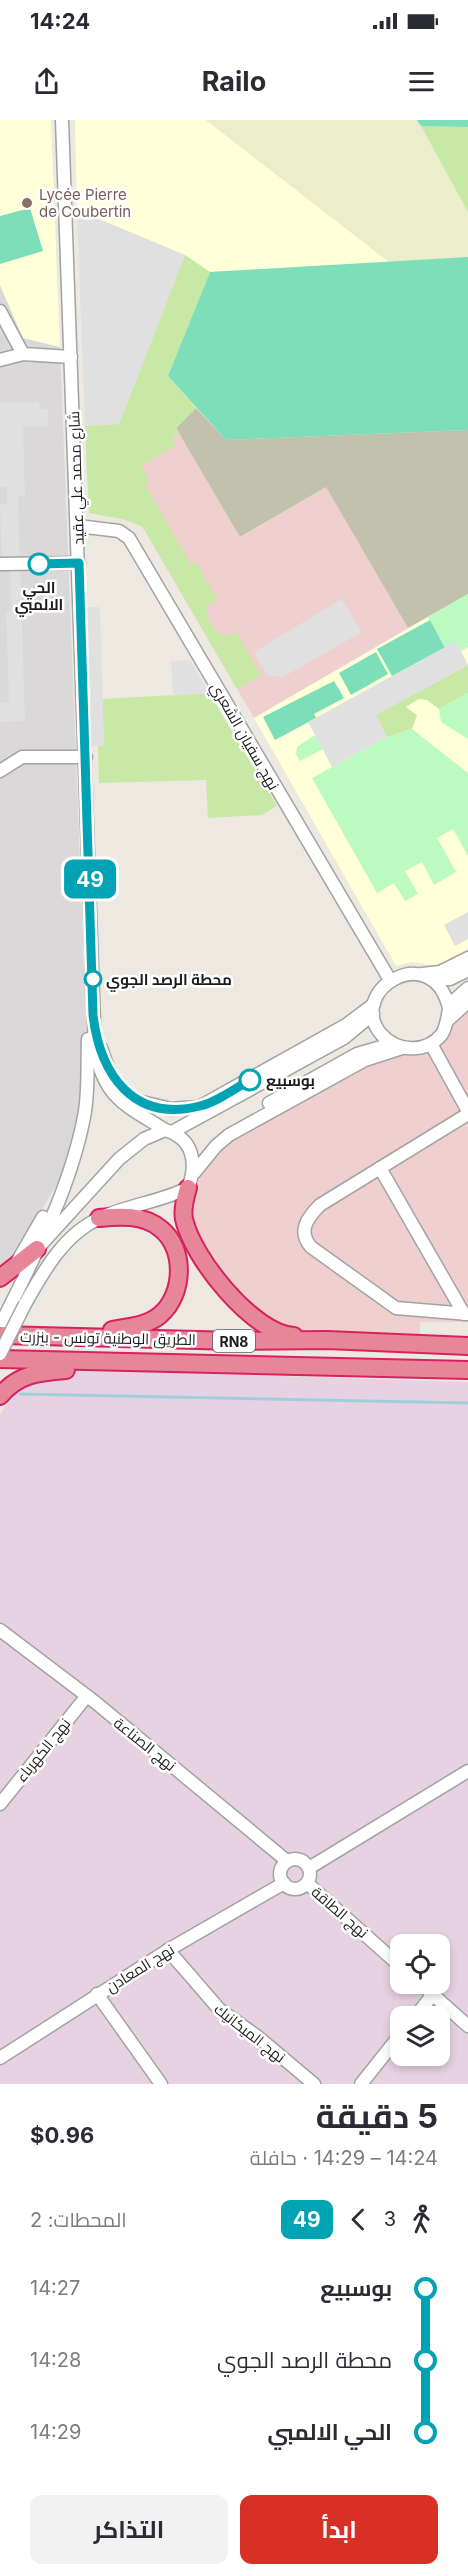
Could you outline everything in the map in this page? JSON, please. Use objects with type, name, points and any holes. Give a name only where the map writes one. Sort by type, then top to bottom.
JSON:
[{"type":"highway","points":[[191,1180],[183,1206],[189,1235],[230,1296],[256,1320],[271,1328],[288,1335],[327,1340]]},
{"type":"highway","points":[[84,1336],[143,1324],[160,1315],[170,1302],[179,1282],[177,1254],[170,1240],[160,1228],[134,1217],[99,1218]]},
{"type":"highway","points":[[0,1278],[37,1249]]},
{"type":"highway","name":"الطريق الوطنية تونس - بنزرت","points":[[0,1335],[236,1341],[327,1340],[468,1346]]},
{"type":"highway","name":"الطريق الوطنية تونس - بنزرت","points":[[0,1357],[140,1364],[468,1370]]},
{"type":"highway","points":[[0,1396],[18,1380],[40,1372],[140,1364]]},
{"type":"street","name":"شارع محمد علي عقيد","points":[[62,120],[78,526],[93,1015]]},
{"type":"street","points":[[0,311],[23,354]]},
{"type":"street","points":[[0,360],[23,354],[71,357]]},
{"type":"street","name":"نهج سفيان الشعري","points":[[78,526],[119,531],[129,538],[390,980]]},
{"type":"street","points":[[0,564],[79,563]]},
{"type":"street","points":[[0,771],[22,757],[86,758]]},
{"type":"street","points":[[425,977],[468,958]]},
{"type":"street","points":[[37,1249],[119,1159],[144,1139],[169,1131],[344,1038],[374,1009],[380,991],[390,980],[404,974],[450,979],[468,970]]},
{"type":"street","points":[[425,977],[446,997],[448,1014]]},
{"type":"street","points":[[374,1009],[379,1031],[397,1046],[417,1049],[431,1044],[442,1034],[456,996],[468,988]]},
{"type":"street","points":[[448,1014],[468,1002]]},
{"type":"street","points":[[96,1036],[110,1071],[121,1088],[134,1100],[157,1107],[190,1108],[205,1105],[374,1009]]},
{"type":"street","points":[[93,1015],[96,1036],[95,1051],[100,1074],[114,1095],[169,1131],[189,1148],[194,1161],[191,1180]]},
{"type":"street","points":[[0,1357],[37,1249],[78,1145],[84,1115],[89,1030],[93,1015]]},
{"type":"street","points":[[431,1044],[468,1113],[320,1205],[309,1216],[305,1224],[306,1241],[310,1247],[396,1308],[466,1314]]},
{"type":"street","points":[[0,1326],[51,1259],[66,1243],[99,1218],[172,1195],[191,1180],[216,1146],[243,1127],[365,1060],[397,1046]]},
{"type":"street","points":[[380,1168],[466,1314]]},
{"type":"street","points":[[14,1267],[66,1180]]},
{"type":"street","name":"نهج الصناعة","points":[[0,1630],[287,1861]]},
{"type":"street","name":"نهج الكهرباء","points":[[0,1804],[86,1697]]},
{"type":"street","points":[[309,1868],[468,1771]]},
{"type":"street","points":[[297,1859],[309,1868],[307,1883],[296,1888],[284,1883],[281,1869],[287,1861],[297,1859]]},
{"type":"street","name":"نهج المعادن","points":[[0,2058],[168,1950],[284,1883]]},
{"type":"street","name":"نهج الطاقة","points":[[307,1883],[390,1957]]},
{"type":"street","name":"نهج الميكانيك","points":[[168,1950],[219,2009],[258,2037],[314,2084]]},
{"type":"street","points":[[98,1994],[161,2084]]},
{"type":"street","points":[[424,2006],[433,1995],[468,2026]]},
{"type":"street","points":[[361,2084],[390,2048]]},
{"type":"shaded area","name":"Lycée Pierre de Coubertin","points":[[0,120],[51,120],[60,347],[23,338],[0,285]]},
{"type":"shaded area","points":[[75,120],[206,120],[389,262],[210,272],[185,255],[77,210]]},
{"type":"shaded area","points":[[206,120],[417,120],[468,212],[468,257],[389,262]]},
{"type":"shaded area","points":[[77,210],[185,255],[119,424],[85,426]]},
{"type":"shaded area","points":[[0,285],[23,338],[60,347],[86,1016],[85,1088],[77,1132],[61,1177],[11,1262],[0,1271]]},
{"type":"shaded area","points":[[39,402],[40,409],[48,409],[48,426],[23,427],[25,496],[18,496],[25,721],[0,722],[0,703],[9,702],[6,611],[11,610],[10,559],[2,559],[0,504],[7,504],[7,487],[0,487],[0,403]]},
{"type":"shaded area","points":[[196,408],[226,440],[468,430],[468,594],[408,628],[326,487],[240,537],[176,428]]},
{"type":"shaded area","points":[[179,433],[241,537],[326,487],[408,628],[254,718],[111,473]]},
{"type":"shaded area","points":[[468,594],[468,949],[438,966],[411,962],[396,966],[254,718]]},
{"type":"shaded area","points":[[342,599],[362,632],[283,677],[268,676],[254,652]]},
{"type":"shaded area","points":[[86,607],[100,607],[104,745],[90,746]]},
{"type":"shaded area","points":[[456,641],[468,665],[376,715],[387,737],[332,767],[308,722]]},
{"type":"shaded area","points":[[190,660],[209,693],[173,696],[171,661]]},
{"type":"shaded area","points":[[468,912],[468,939],[455,946],[444,925]]},
{"type":"shaded area","points":[[468,1009],[468,1322],[420,1322],[420,1339],[300,1333],[265,1319],[232,1284],[198,1233],[192,1214],[193,1199],[203,1169],[215,1152],[229,1141],[367,1066],[401,1055],[414,1054],[436,1045],[452,1024]]},
{"type":"shaded area","points":[[32,1368],[468,1382],[468,2084],[0,2084],[0,1414]]},
{"type":"green space","points":[[417,120],[468,120],[468,127],[421,126]]},
{"type":"green space","points":[[421,126],[468,127],[468,212]]},
{"type":"green space","points":[[30,208],[43,251],[0,264],[0,216]]},
{"type":"green space","points":[[185,255],[210,272],[168,376],[196,408],[176,427],[179,433],[172,437],[176,445],[141,466],[150,481],[145,485],[191,564],[196,562],[217,598],[207,607],[210,624],[223,636],[237,633],[261,675],[237,689],[143,527],[122,519],[89,513],[85,426],[119,424]]},
{"type":"green space","points":[[468,257],[468,430],[226,440],[168,376],[210,272]]},
{"type":"green space","points":[[468,594],[468,647],[461,651],[456,642],[445,648],[428,617]]},
{"type":"green space","points":[[430,620],[445,648],[392,676],[377,649]]},
{"type":"green space","points":[[376,652],[388,674],[351,695],[339,673]]},
{"type":"green space","points":[[468,665],[468,693],[439,709],[427,700],[419,699],[406,707],[417,715],[412,729],[387,737],[375,715]]},
{"type":"green space","points":[[334,681],[344,698],[314,714],[316,718],[275,740],[263,717]]},
{"type":"green space","points":[[209,693],[277,806],[262,815],[208,818],[206,780],[99,783],[98,746],[104,745],[102,699]]},
{"type":"green space","points":[[468,693],[468,739],[441,722],[439,709]]},
{"type":"green space","points":[[412,729],[468,773],[468,856],[453,829],[437,838],[456,872],[434,885],[422,862],[405,871],[418,894],[405,901],[394,883],[377,893],[312,778],[387,737]]},
{"type":"green space","points":[[315,735],[323,749],[300,761],[296,754],[297,747]]},
{"type":"waterway","points":[[20,1394],[468,1403]]},
{"type":"bus line","name":"49","points":[[39,564],[79,563],[93,1015],[96,1036],[110,1071],[121,1088],[134,1100],[171,1109],[205,1105],[250,1080]]},
{"type":"place","name":"Lycée Pierre de Coubertin","points":[[27,203]]},
{"type":"place","name":"الحي الالمبي","points":[[39,564]]},
{"type":"place","name":"محطة الرصد الجوي","points":[[93,979]]},
{"type":"place","name":"بوسبيع","points":[[250,1080]]}]
